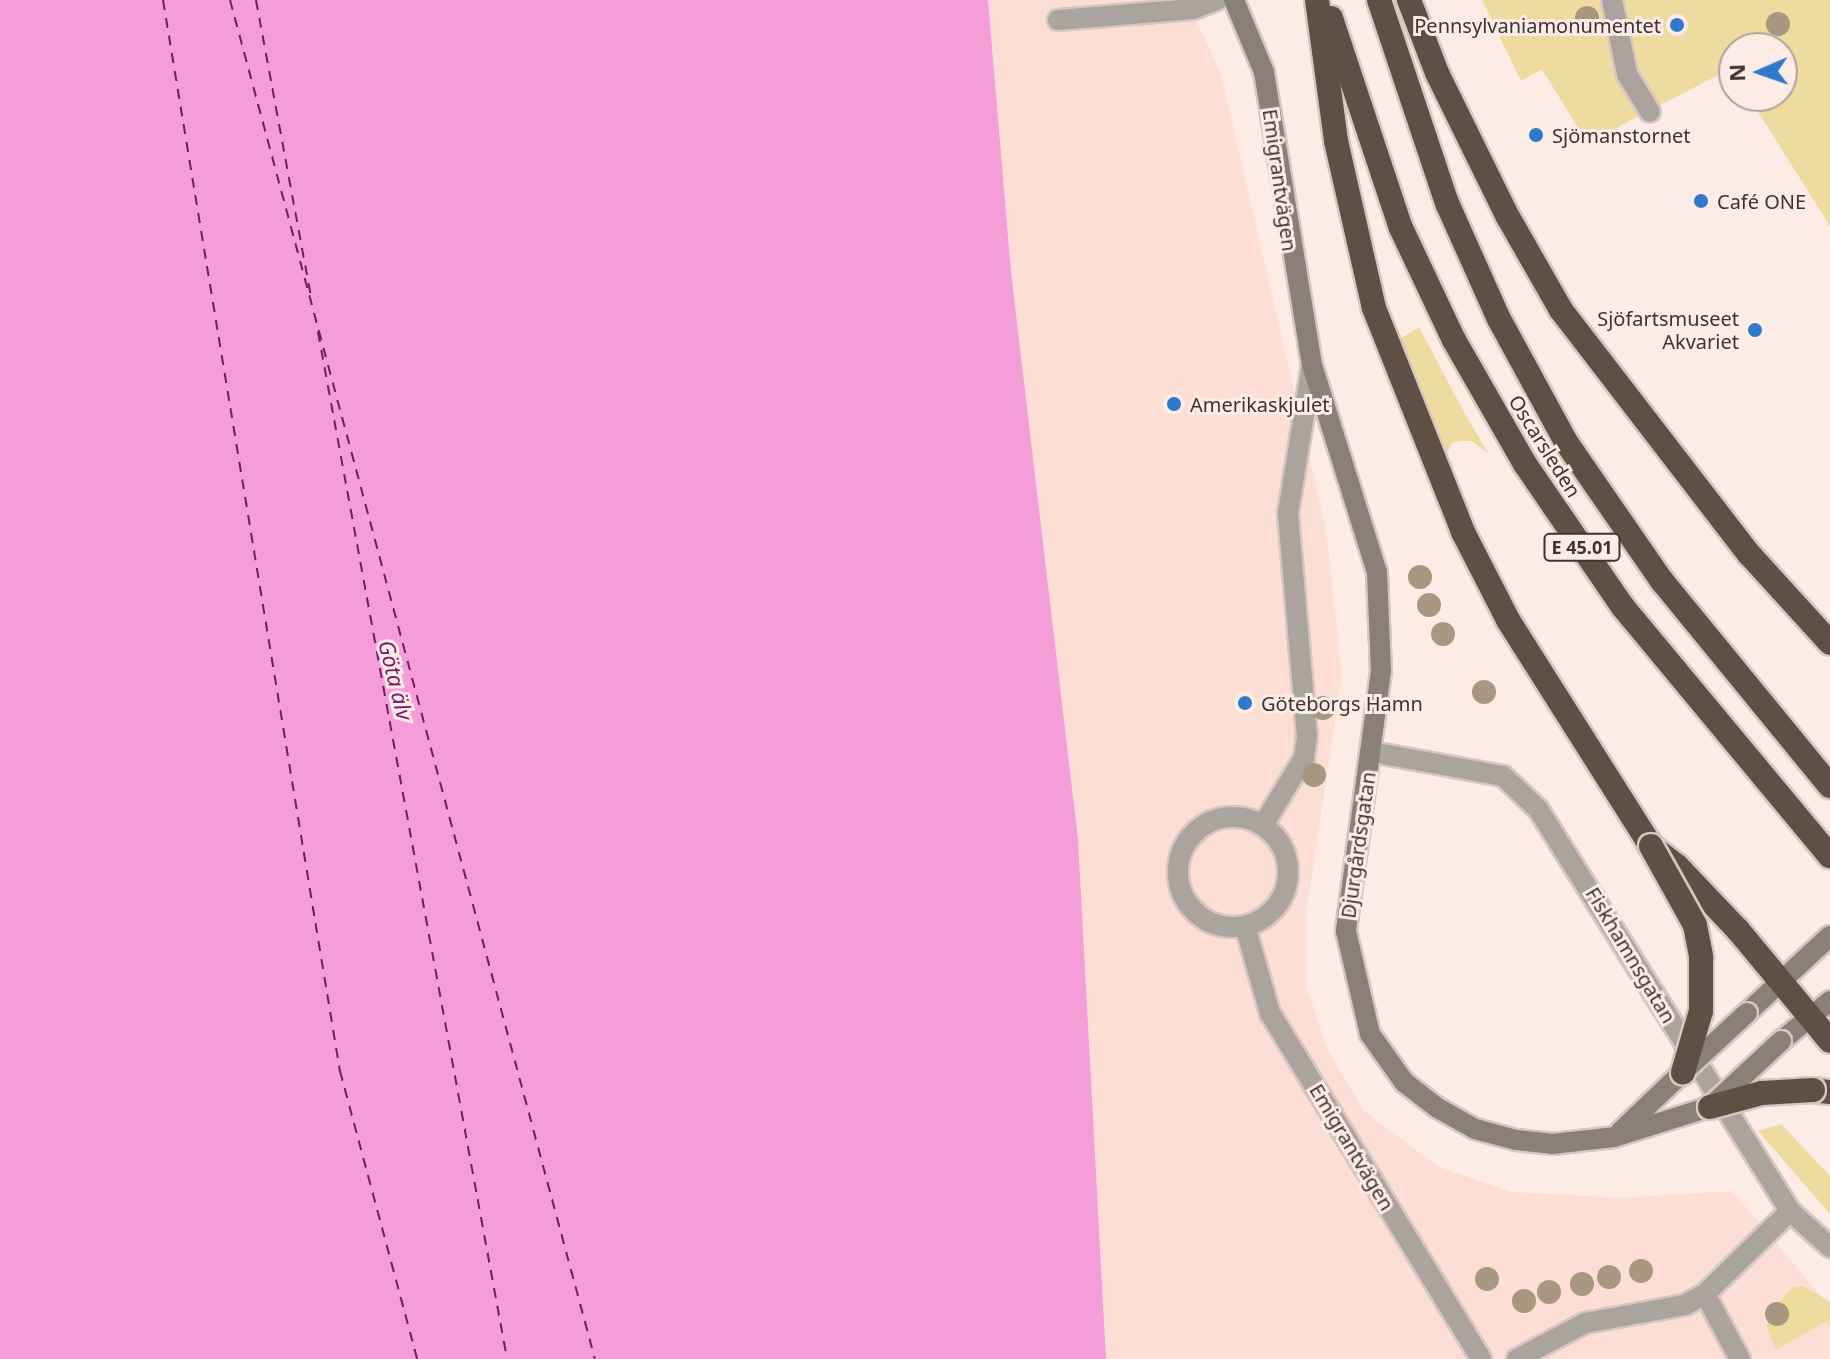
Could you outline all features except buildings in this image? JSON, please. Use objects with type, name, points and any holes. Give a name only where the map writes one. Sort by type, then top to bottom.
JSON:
[{"type":"highway","points":[[1317,0],[1352,223],[1403,389],[1463,532],[1508,620],[1651,846],[1695,925],[1701,957],[1701,1011],[1683,1072]]},
{"type":"highway","name":"Oscarsleden","points":[[1327,0],[1351,87],[1401,228],[1454,340],[1525,464],[1623,607],[1830,856]]},
{"type":"highway","name":"Oscarsleden","points":[[1379,0],[1447,203],[1499,319],[1566,442],[1662,581],[1830,786]]},
{"type":"highway","points":[[1409,0],[1501,204],[1561,310],[1750,555],[1830,643]]},
{"type":"highway","points":[[1651,846],[1677,866],[1782,980],[1830,1041]]},
{"type":"highway","points":[[1710,1107],[1762,1093],[1822,1091]]},
{"type":"street","points":[[1058,20],[1193,9],[1217,0]]},
{"type":"street","name":"Emigrantvägen","points":[[1234,0],[1264,72],[1312,365],[1377,572],[1381,671],[1372,752]]},
{"type":"street","points":[[1612,0],[1627,74],[1650,112]]},
{"type":"street","name":"Emigrantvägen","points":[[1263,825],[1304,758],[1307,736],[1288,513],[1312,365]]},
{"type":"street","name":"Djurgårdsgatan","points":[[1372,752],[1346,931],[1355,985],[1370,1034],[1404,1082],[1462,1122],[1516,1140],[1552,1144],[1614,1137],[1710,1107],[1781,1041],[1830,1001]]},
{"type":"street","name":"Fiskhamnsgatan","points":[[1372,752],[1503,776],[1538,809],[1790,1211],[1830,1247]]},
{"type":"street","points":[[1236,816],[1263,825],[1286,854],[1288,881],[1277,907],[1245,926],[1229,928],[1198,915],[1181,890],[1179,859],[1184,845],[1206,823],[1236,816]]},
{"type":"street","name":"Emigrantvägen","points":[[1245,926],[1270,1013],[1481,1359]]},
{"type":"street","points":[[1614,1137],[1830,936]]},
{"type":"street","points":[[1517,1359],[1585,1323],[1685,1305],[1705,1294],[1790,1211]]},
{"type":"street","points":[[1705,1294],[1740,1359]]},
{"type":"shaded area","points":[[988,0],[1187,0],[1221,74],[1326,529],[1342,675],[1306,915],[1306,985],[1328,1051],[1365,1112],[1439,1167],[1513,1192],[1620,1198],[1732,1191],[1830,1307],[1830,1359],[1106,1359],[1078,839],[1011,272]]},
{"type":"shaded area","points":[[1482,0],[1830,0],[1830,226],[1758,112],[1798,112],[1798,32],[1718,32],[1718,75],[1587,143],[1542,69],[1521,81]]},
{"type":"shaded area","points":[[1419,327],[1488,453],[1471,441],[1460,441],[1452,443],[1445,458],[1400,339]]},
{"type":"shaded area","points":[[1781,1124],[1830,1176],[1830,1214],[1758,1131]]},
{"type":"shaded area","points":[[1803,1286],[1830,1302],[1830,1326],[1827,1321],[1776,1350],[1767,1327],[1770,1314],[1792,1288]]},
{"type":"water","name":"Göta älv","points":[[0,0],[988,0],[1011,272],[1078,839],[1106,1359],[0,1359]]},
{"type":"ferry route","points":[[163,0],[340,1071],[417,1359]]},
{"type":"ferry route","points":[[230,0],[595,1359]]},
{"type":"ferry route","points":[[256,0],[311,298]]},
{"type":"ferry route","points":[[318,332],[507,1359]]},
{"type":"place","name":"Pennsylvaniamonumentet","points":[[1677,25]]},
{"type":"place","name":"Sjömanstornet","points":[[1536,135]]},
{"type":"place","name":"Café ONE","points":[[1701,201]]},
{"type":"place","name":"Sjöfartsmuseet Akvariet","points":[[1755,330]]},
{"type":"place","name":"Amerikaskjulet","points":[[1174,404]]},
{"type":"place","name":"Göteborgs Hamn","points":[[1245,703]]}]
